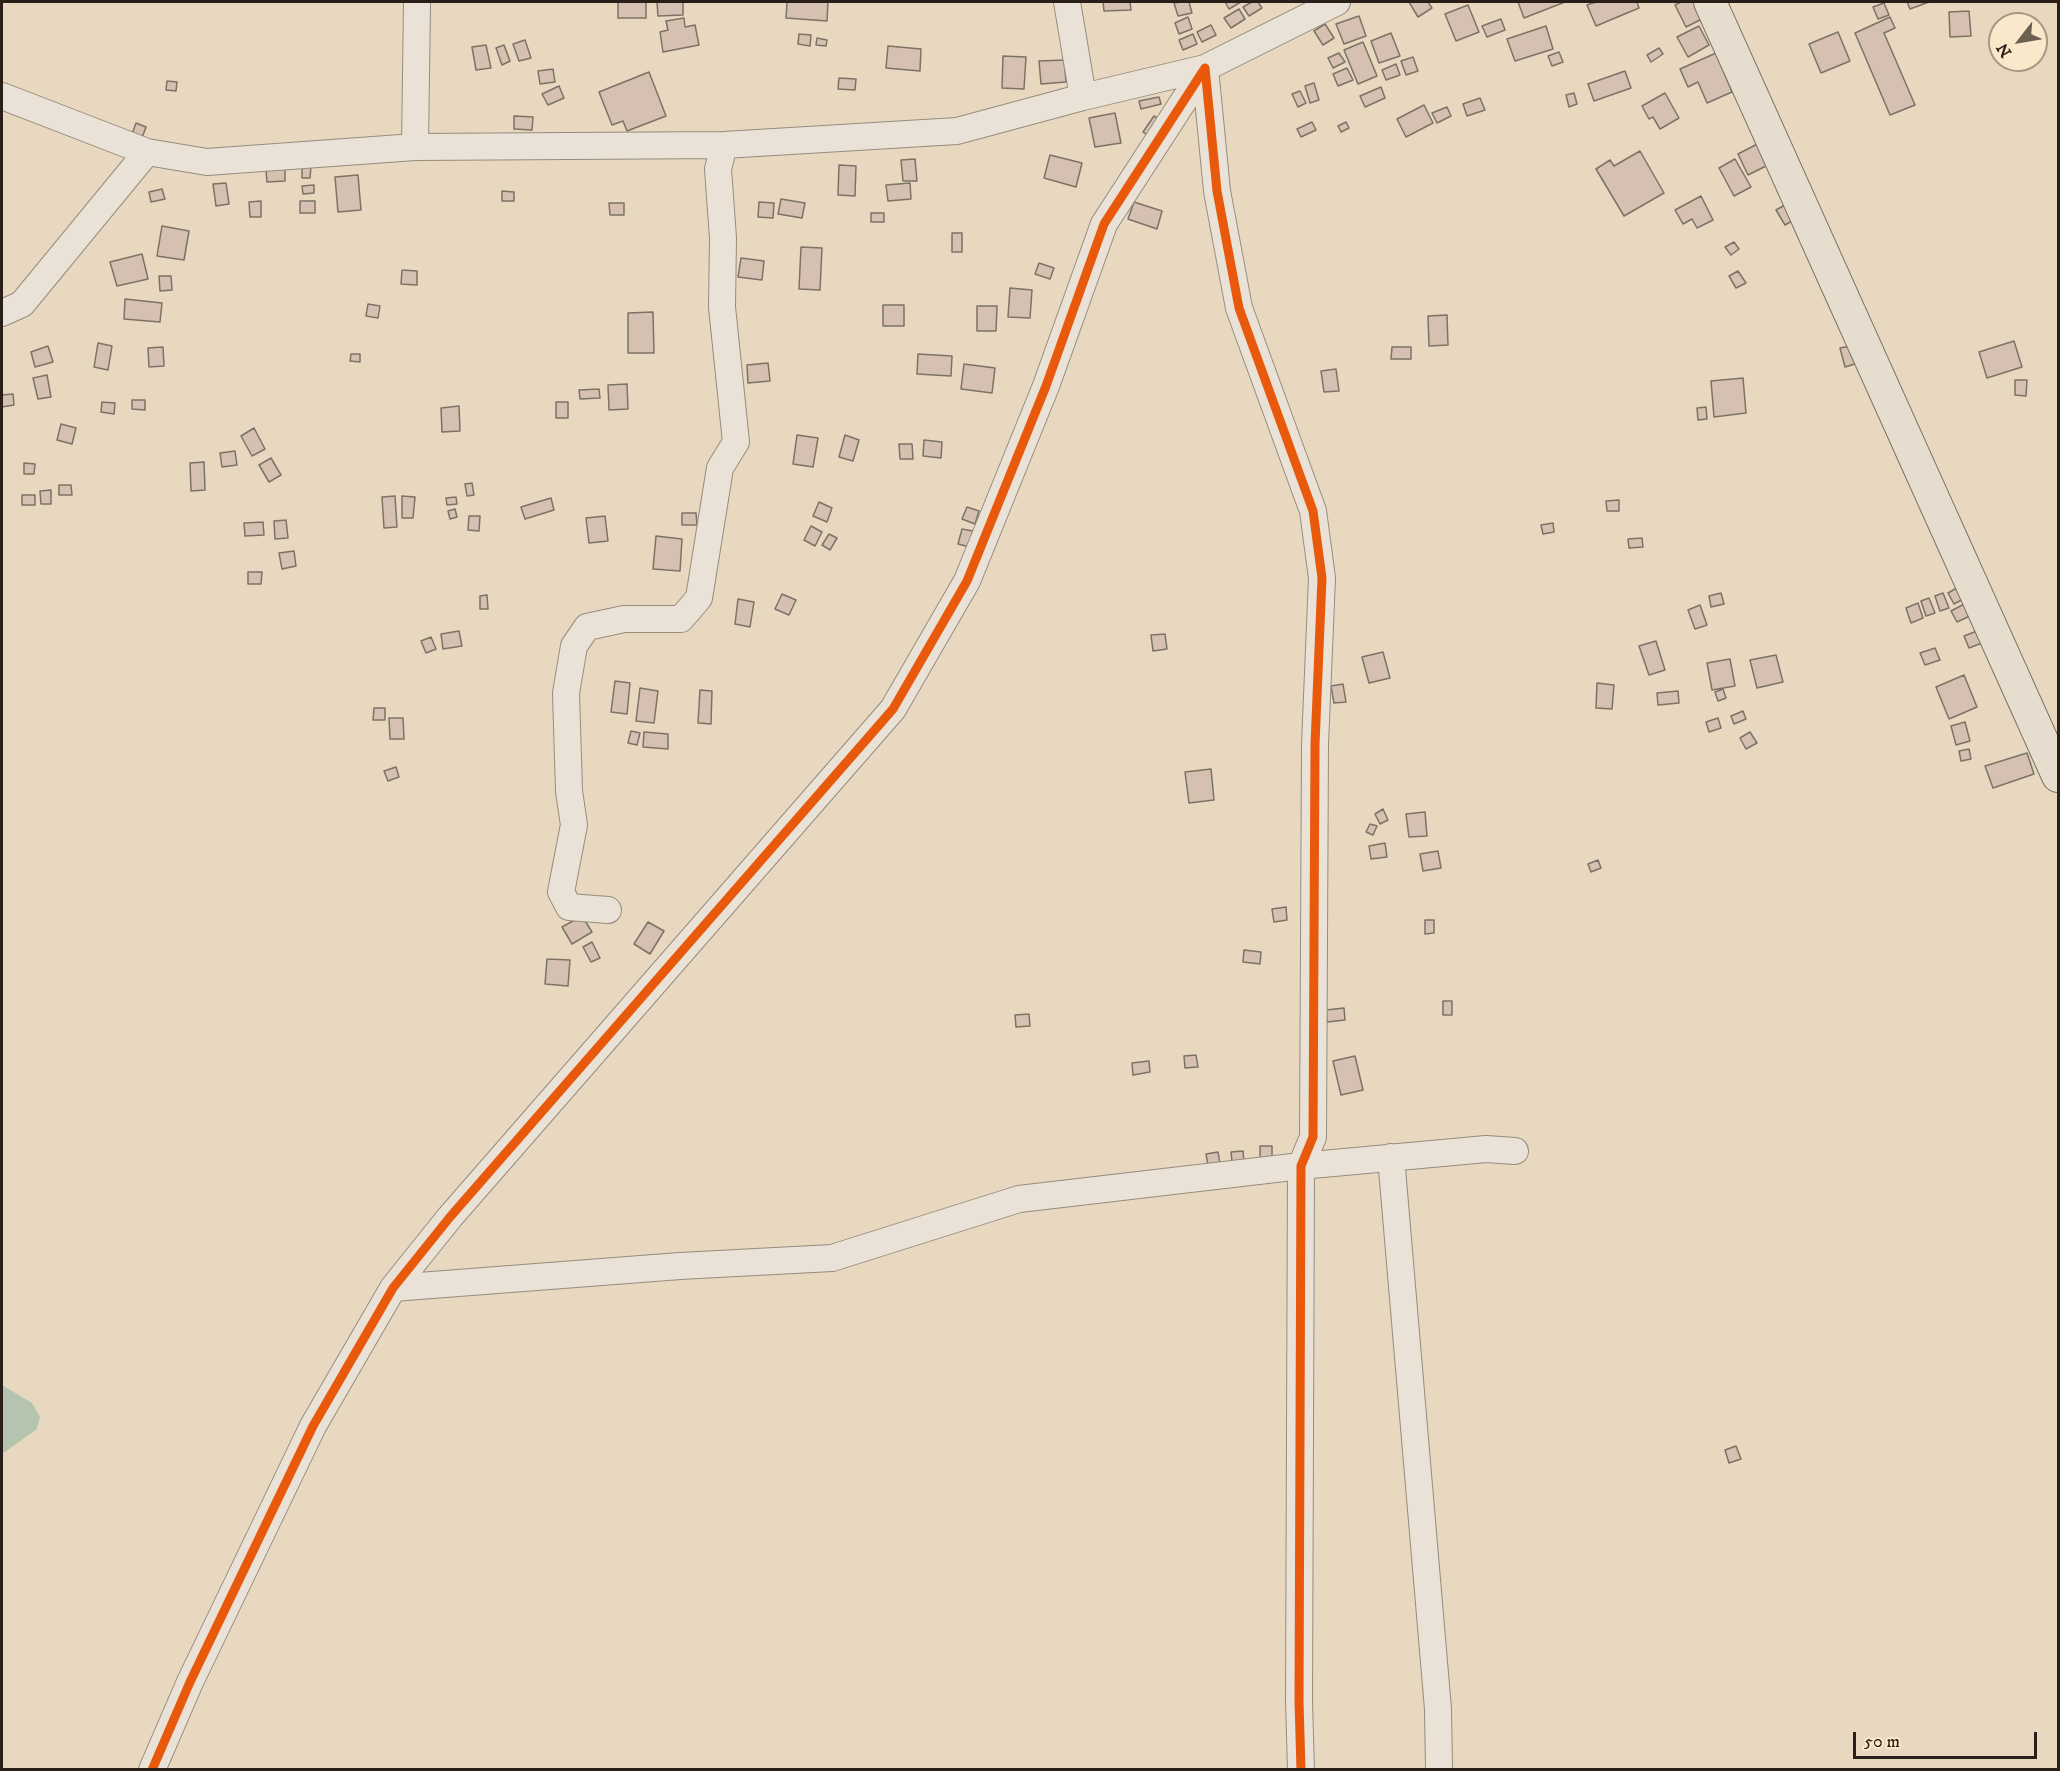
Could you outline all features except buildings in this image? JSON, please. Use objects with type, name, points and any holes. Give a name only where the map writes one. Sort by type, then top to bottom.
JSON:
[{"type":"main road","points":[[1710,2],[2058,777]]},
{"type":"street","points":[[415,147],[417,2]]},
{"type":"street","points":[[1067,2],[1083,97]]},
{"type":"street","points":[[2,96],[147,152],[207,162],[415,147],[724,145],[957,131],[1083,97],[1205,68],[1337,2]]},
{"type":"street","points":[[1205,68],[1217,190],[1239,308],[1313,511],[1322,578],[1315,744],[1314,1137],[1301,1166],[1299,1701],[1301,1770]]},
{"type":"street","points":[[152,1770],[189,1682],[313,1426],[393,1288],[450,1217],[893,709],[968,581],[1046,386],[1104,224],[1205,68]]},
{"type":"street","points":[[608,910],[569,907],[561,892],[574,825],[569,791],[566,693],[574,646],[587,627],[624,619],[681,619],[699,598],[720,468],[736,442],[722,307],[723,238],[718,169],[724,145]]},
{"type":"street","points":[[2,313],[22,304],[147,152]]},
{"type":"street","points":[[393,1288],[680,1266],[832,1258],[1019,1198],[1301,1166],[1486,1149],[1515,1151]]},
{"type":"street","points":[[1391,1158],[1438,1709],[1439,1770]]},
{"type":"shaded area","points":[[2,1385],[32,1403],[40,1417],[37,1429],[2,1454]]},
{"type":"cycle path","points":[[1205,68],[1217,191],[1239,308],[1313,511],[1322,578],[1315,744],[1313,1137],[1301,1166],[1299,1701],[1301,1770]]},
{"type":"cycle path","points":[[152,1770],[190,1682],[313,1426],[393,1288],[450,1217],[893,709],[967,581],[1046,386],[1104,224],[1205,68]]}]
